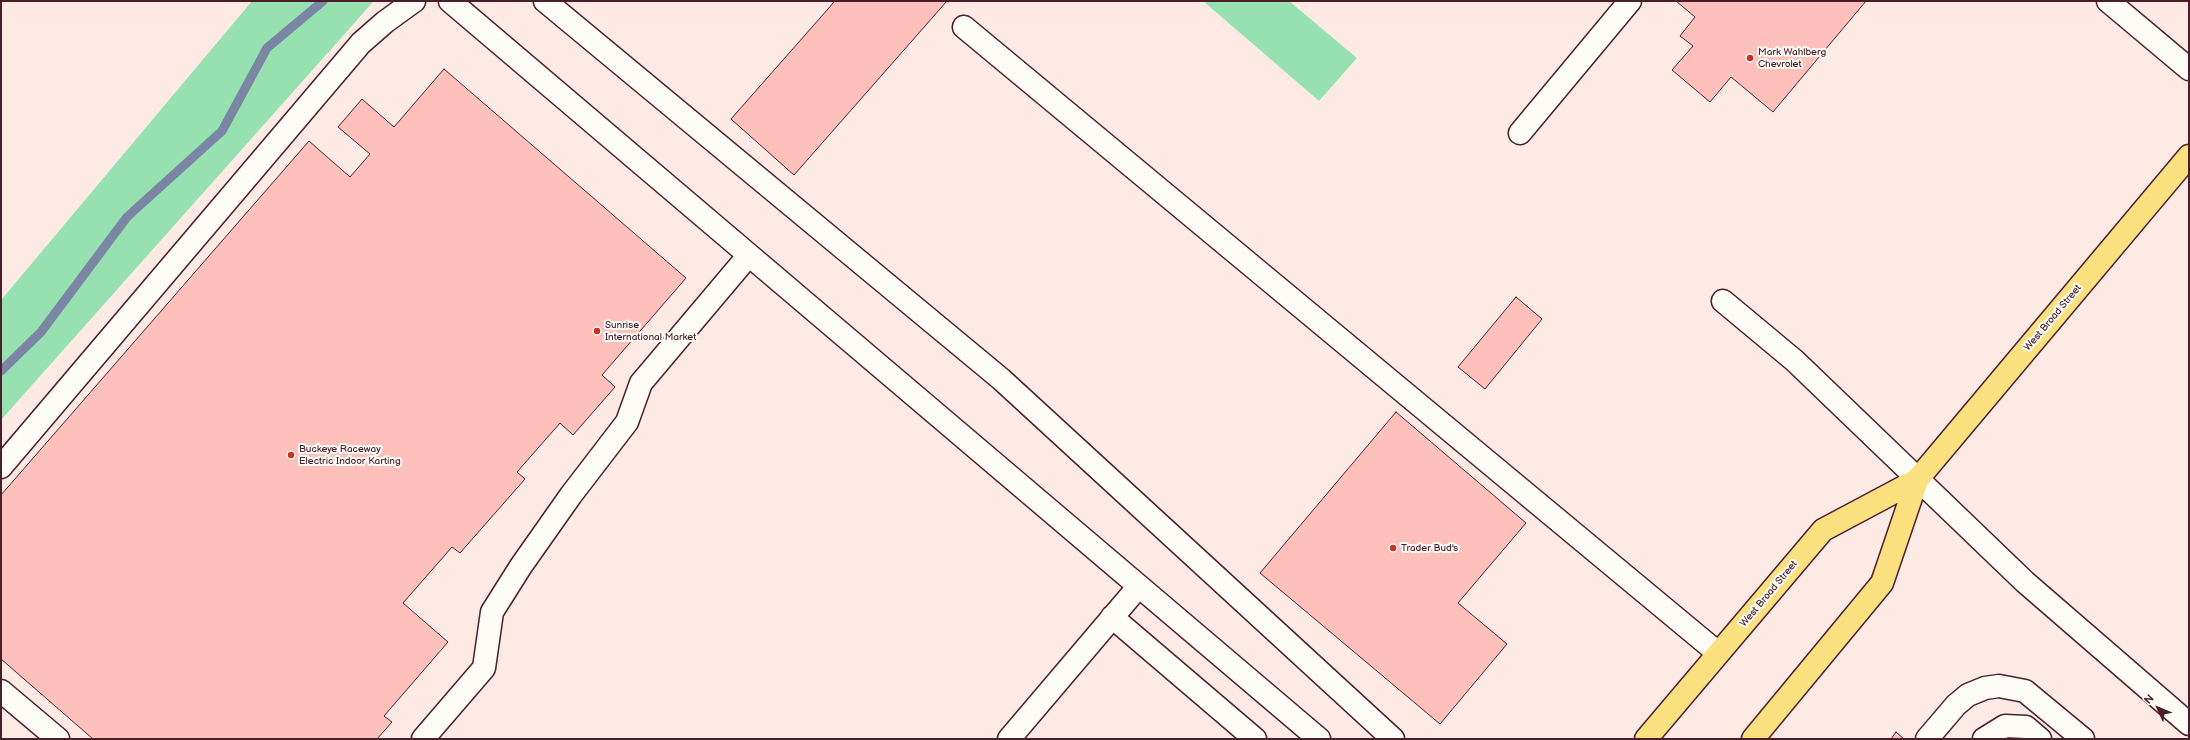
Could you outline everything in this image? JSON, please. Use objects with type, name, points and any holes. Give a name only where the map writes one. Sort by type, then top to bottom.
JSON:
[{"type":"main road","name":"West Broad Street","points":[[1753,739],[1882,583],[1917,480],[2189,156]]},
{"type":"main road","name":"West Broad Street","points":[[1646,739],[1823,530],[1917,480]]},
{"type":"lane","points":[[1,467],[361,43],[384,22],[414,1]]},
{"type":"lane","points":[[450,1],[1319,739]]},
{"type":"lane","points":[[545,1],[1001,379],[1394,739]]},
{"type":"lane","points":[[1520,133],[1630,1]]},
{"type":"lane","points":[[2108,1],[2189,69]]},
{"type":"lane","points":[[964,27],[1718,654]]},
{"type":"lane","points":[[423,739],[484,668],[492,612],[521,566],[566,502],[627,422],[642,383],[750,255]]},
{"type":"lane","points":[[1723,301],[1795,361],[1917,480],[2025,582],[2189,724]]},
{"type":"lane","points":[[1008,739],[1138,586]]},
{"type":"lane","points":[[1112,617],[1255,739]]},
{"type":"lane","points":[[1927,739],[1956,705],[1968,695],[1986,688],[1999,686],[2025,691],[2083,739]]},
{"type":"lane","points":[[1,691],[58,739]]},
{"type":"lane","points":[[1984,739],[2005,726],[2026,727],[2040,739]]},
{"type":"shaded area","points":[[1,1],[252,1],[1,300]]},
{"type":"shaded area","points":[[374,1],[1203,1],[1319,101],[1357,58],[1289,1],[2189,1],[2189,739],[1,739],[1,420]]},
{"type":"green space","points":[[252,1],[374,1],[1,420],[1,300]]},
{"type":"green space","points":[[1203,1],[1289,1],[1357,58],[1319,101]]},
{"type":"building","points":[[835,1],[947,1],[794,175],[731,119]]},
{"type":"building","name":"Mark Wahlberg Chevrolet","points":[[1676,1],[1866,1],[1773,112],[1731,77],[1710,102],[1672,70],[1693,46],[1680,36],[1695,17]]},
{"type":"building","points":[[444,69],[686,278],[602,375],[615,387],[573,435],[560,423],[517,472],[525,479],[460,553],[452,547],[403,603],[448,642],[384,716],[392,722],[377,739],[93,739],[1,659],[1,495],[309,141],[350,177],[370,154],[338,127],[362,99],[394,127]]},
{"type":"building","points":[[1516,297],[1542,319],[1485,389],[1458,367]]},
{"type":"building","name":"Trader Bud's","points":[[1396,412],[1526,523],[1458,603],[1507,644],[1440,724],[1260,573]]},
{"type":"building","points":[[1896,732],[1904,739],[1891,739]]},
{"type":"waterway","points":[[1,371],[41,332],[127,217],[222,131],[267,48],[323,1]]},
{"type":"place","name":"Mark Wahlberg Chevrolet","points":[[1750,58]]},
{"type":"place","name":"Sunrise International Market","points":[[597,331]]},
{"type":"place","name":"Buckeye Raceway Electric Indoor Karting","points":[[291,455]]},
{"type":"place","name":"Trader Bud's","points":[[1393,548]]}]
